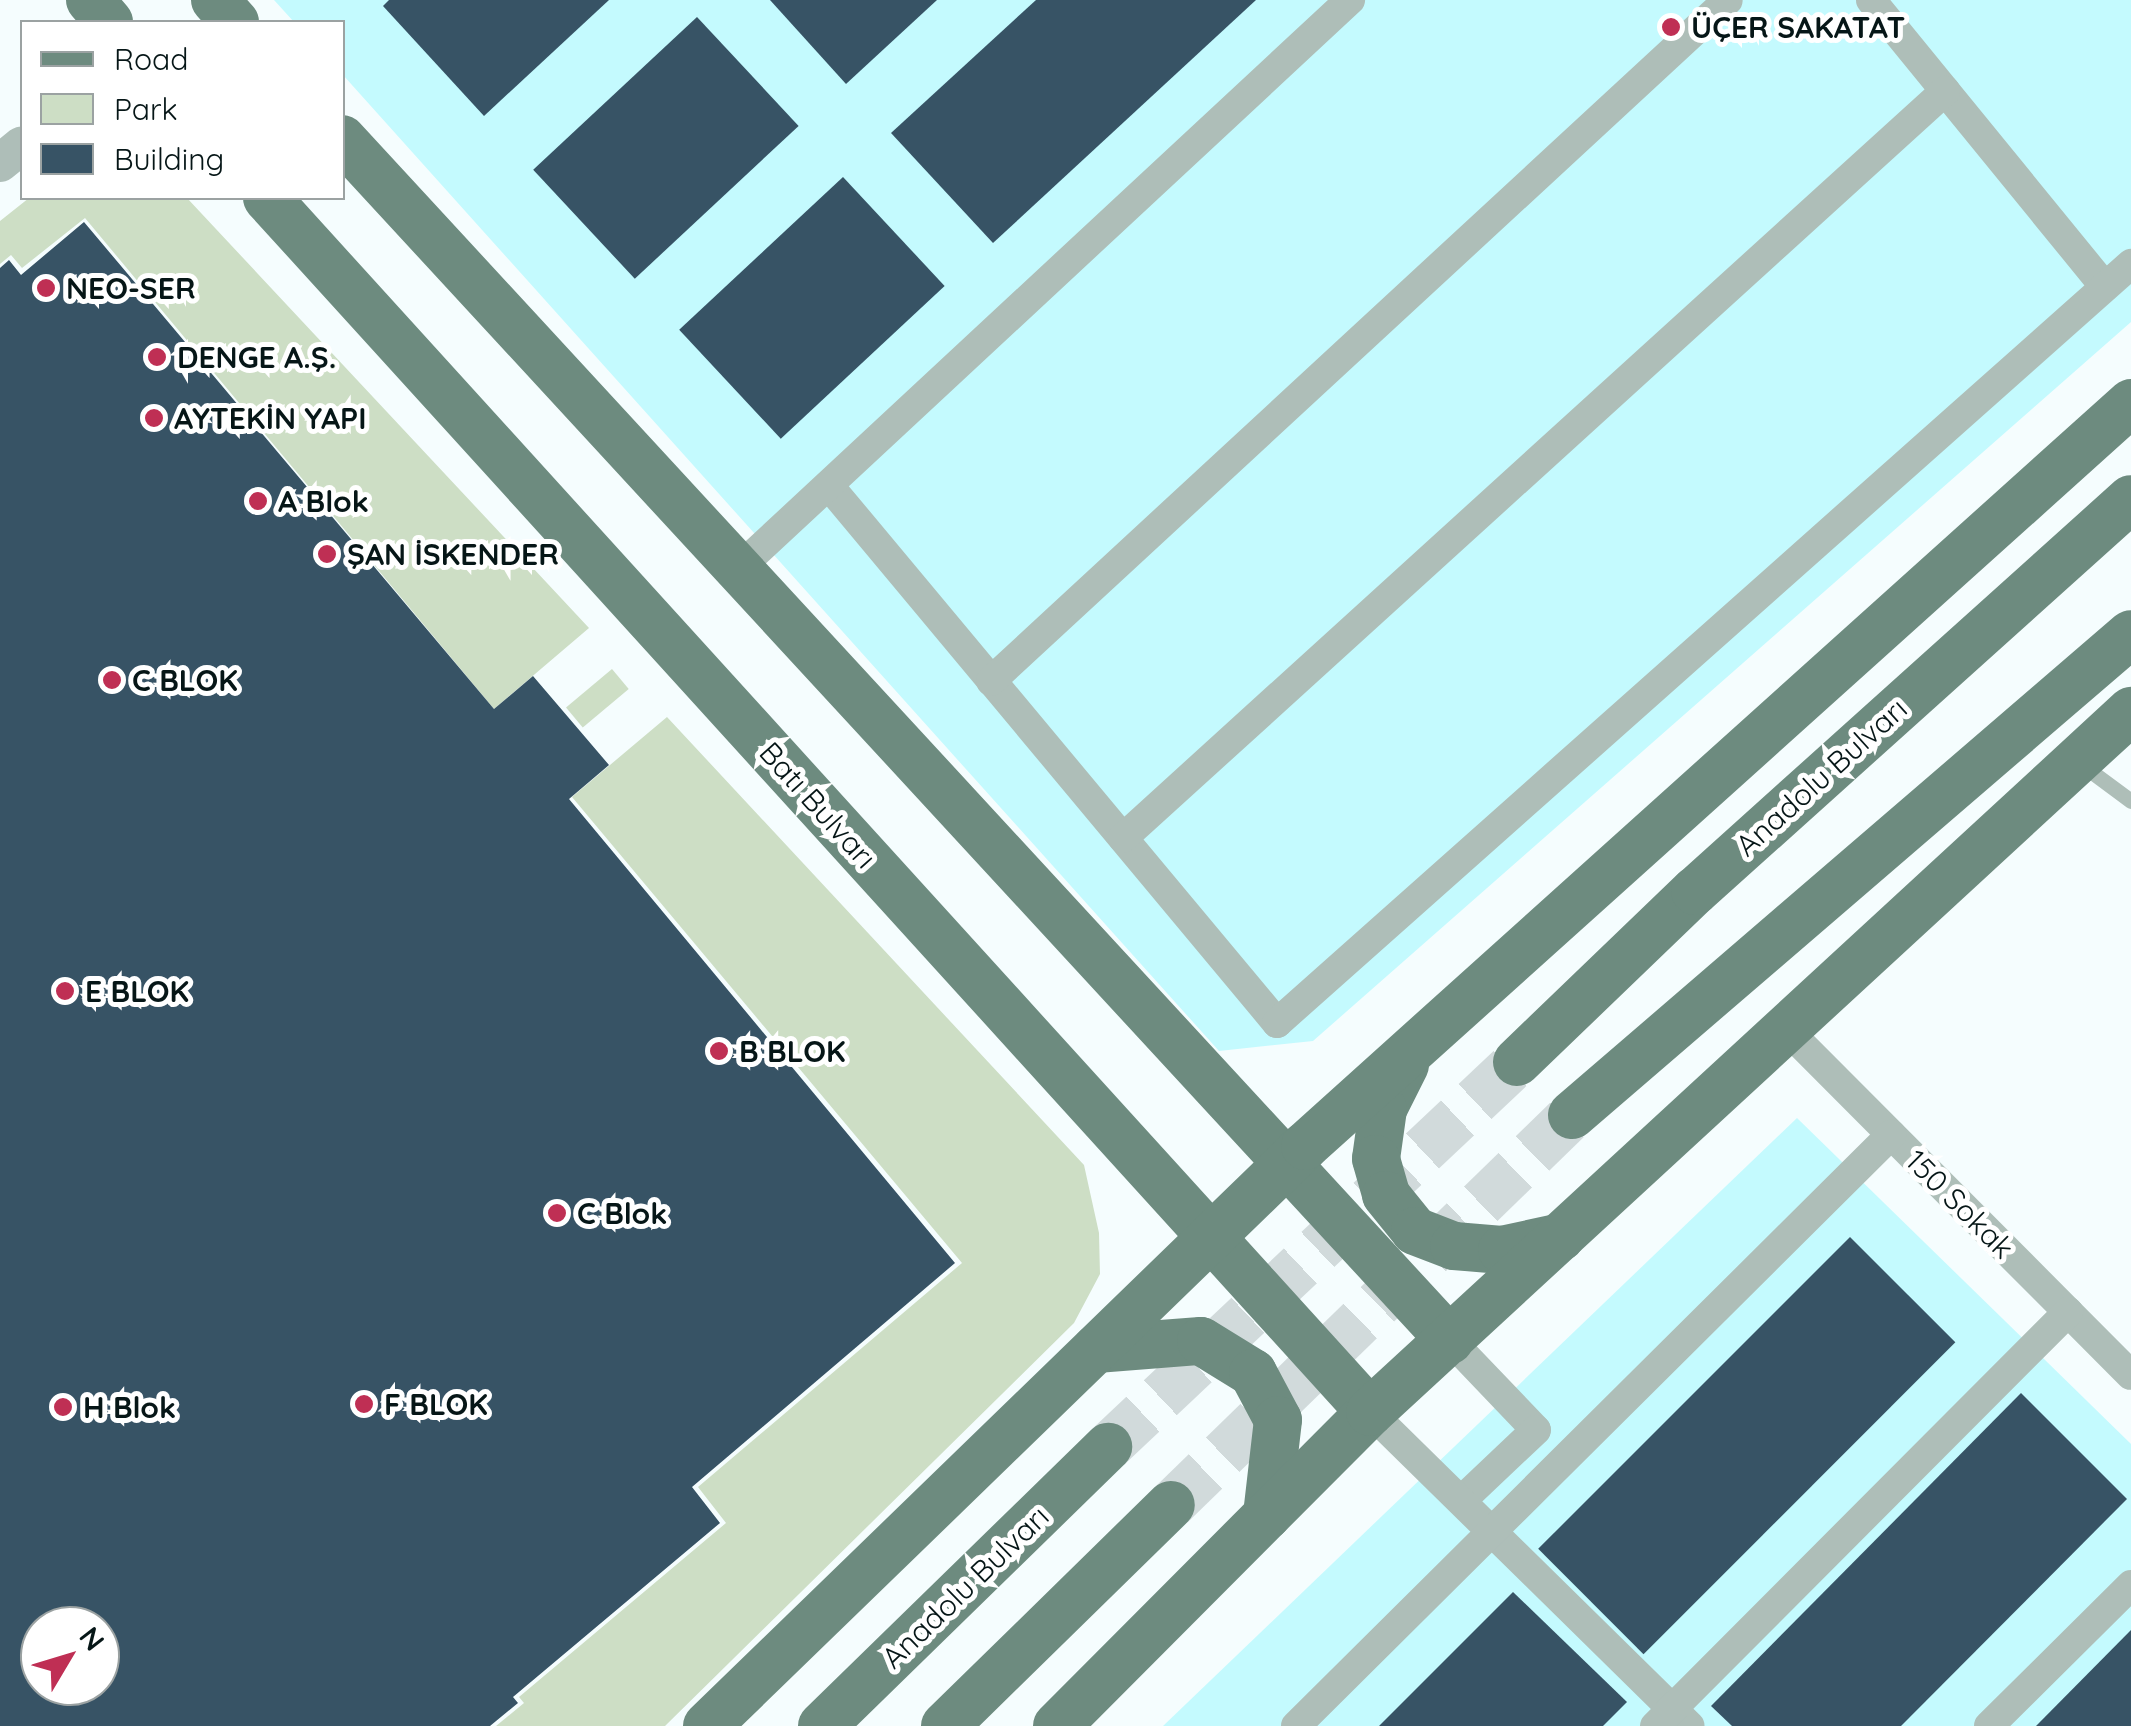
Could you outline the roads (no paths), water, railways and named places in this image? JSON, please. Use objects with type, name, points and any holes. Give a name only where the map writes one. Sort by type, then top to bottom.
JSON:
[{"type":"main road","points":[[90,0],[107,20]]},
{"type":"main road","points":[[345,141],[1290,1160],[1450,1340]]},
{"type":"main road","name":"Batı Bulvarı","points":[[268,200],[1370,1412]]},
{"type":"main road","points":[[707,1726],[1290,1160],[2131,403]]},
{"type":"main road","name":"Anadolu Bulvarı","points":[[1517,1062],[1695,890],[2131,499]]},
{"type":"main road","points":[[1572,1115],[2131,634]]},
{"type":"main road","points":[[1057,1726],[1370,1412],[1788,1032],[2131,711]]},
{"type":"main road","points":[[1413,1049],[1383,1109],[1376,1159],[1386,1195],[1414,1231],[1454,1246],[1502,1250],[1564,1236]]},
{"type":"main road","points":[[1096,1349],[1201,1341],[1253,1373],[1278,1420],[1277,1471],[1267,1515]]},
{"type":"main road","name":"Anadolu Bulvarı","points":[[822,1726],[1108,1447]]},
{"type":"main road","points":[[946,1726],[1171,1505]]},
{"type":"street","points":[[740,568],[1350,0]]},
{"type":"street","points":[[991,680],[1728,0]]},
{"type":"street","points":[[1870,0],[2105,287]]},
{"type":"street","points":[[1123,838],[1945,91]]},
{"type":"street","points":[[0,163],[20,147]]},
{"type":"street","points":[[830,488],[1277,1023],[2131,264]]},
{"type":"street","name":"150 Sokak","points":[[1788,1032],[2131,1375]]},
{"type":"street","points":[[1296,1726],[1891,1135]]},
{"type":"street","points":[[1370,1412],[1493,1530],[1672,1720],[2068,1312]]},
{"type":"street","points":[[1450,1340],[1536,1430],[1462,1500]]},
{"type":"street","points":[[1988,1726],[2131,1585]]},
{"type":"lane","points":[[2078,761],[2131,801]]},
{"type":"tunnel","points":[[1108,1447],[1517,1062]]},
{"type":"tunnel","points":[[1171,1505],[1572,1115]]},
{"type":"place","name":"ÜÇER SAKATAT","points":[[1671,27]]},
{"type":"place","name":"NEO-SER","points":[[46,288]]},
{"type":"place","name":"DENGE A.Ş.","points":[[157,357]]},
{"type":"place","name":"AYTEKİN YAPI","points":[[154,418]]},
{"type":"place","name":"A Blok","points":[[258,501]]},
{"type":"place","name":"ŞAN İSKENDER","points":[[327,554]]},
{"type":"place","name":"C BLOK","points":[[112,680]]},
{"type":"place","name":"E BLOK","points":[[65,991]]},
{"type":"place","name":"B BLOK","points":[[719,1051]]},
{"type":"place","name":"C Blok","points":[[557,1213]]},
{"type":"place","name":"F BLOK","points":[[364,1404]]},
{"type":"place","name":"H Blok","points":[[63,1407]]}]
